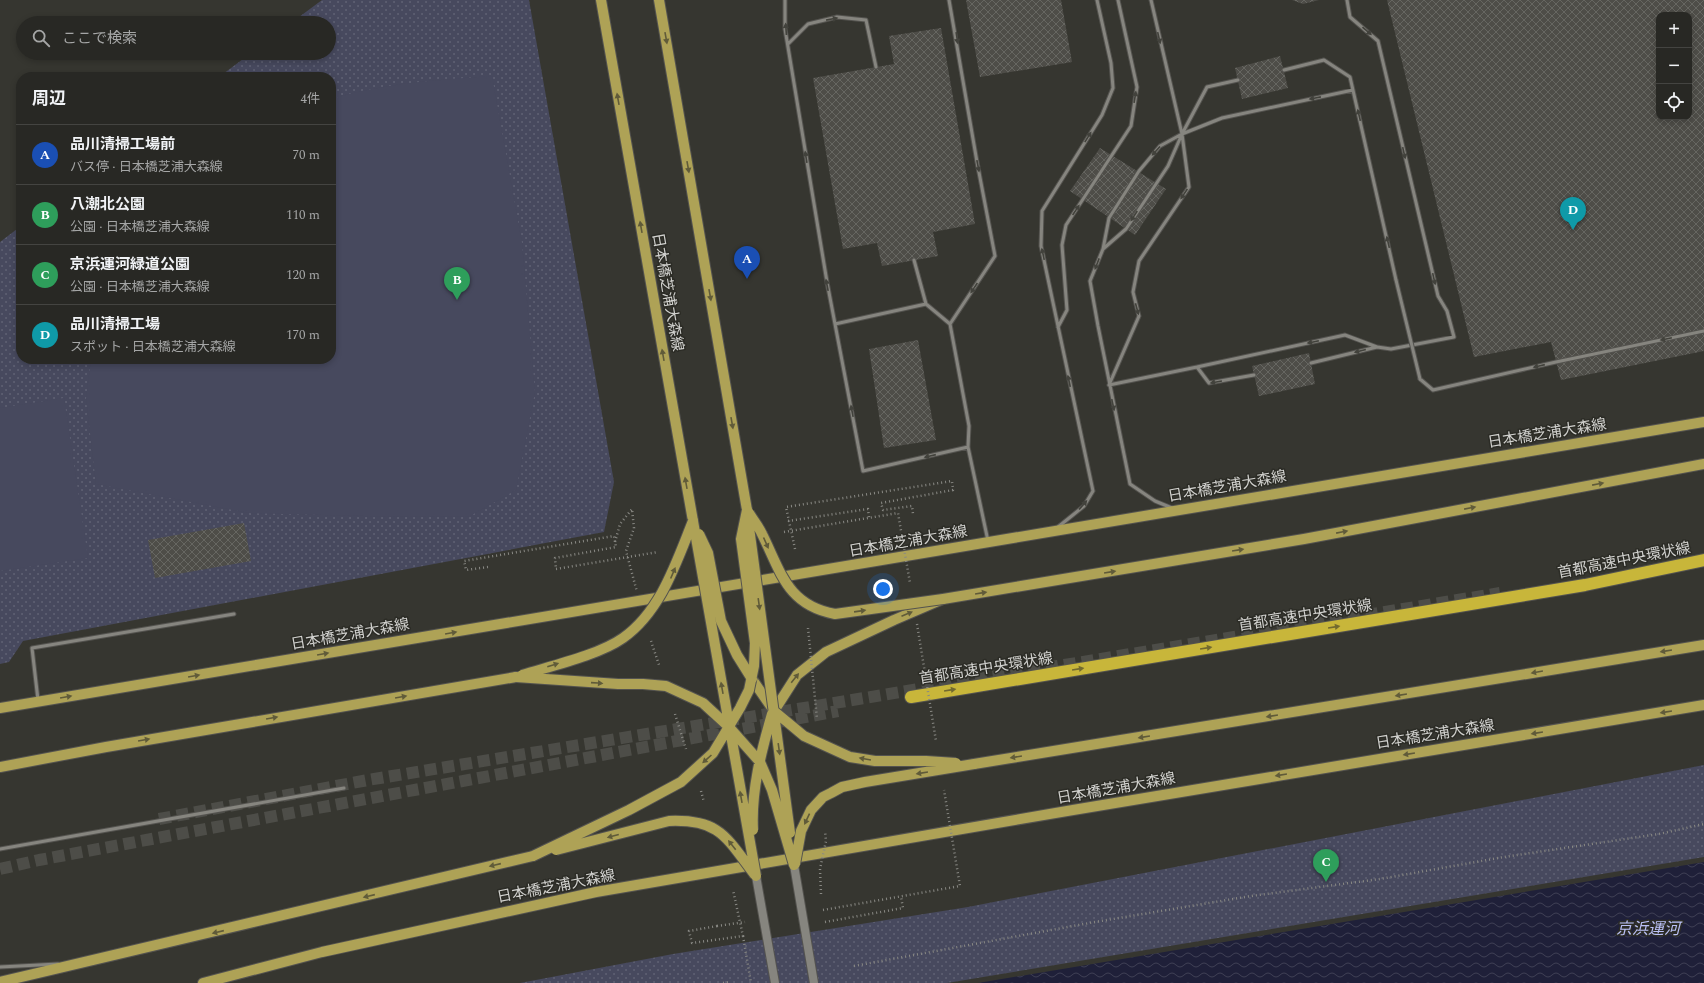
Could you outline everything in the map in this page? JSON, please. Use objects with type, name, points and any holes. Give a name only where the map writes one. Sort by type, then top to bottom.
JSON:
[{"type":"highway","name":"首都高速中央環状線","points":[[911,697],[1585,585],[1704,560]]},
{"type":"main road","name":"日本橋芝浦大森線","points":[[601,0],[756,876]]},
{"type":"main road","points":[[659,0],[747,510],[794,866],[814,983]]},
{"type":"main road","name":"日本橋芝浦大森線","points":[[0,708],[1704,422]]},
{"type":"main road","points":[[747,510],[762,532],[778,569],[792,591],[818,611],[835,614],[943,599],[1304,539],[1704,464]]},
{"type":"main road","points":[[533,856],[629,810],[681,782],[713,753],[749,690],[752,679],[754,642],[741,539],[747,510]]},
{"type":"main road","points":[[0,767],[106,746],[516,677],[595,652],[622,639],[644,620],[671,577],[693,521]]},
{"type":"main road","points":[[693,521],[708,553],[721,621],[737,655],[774,711],[804,736],[850,757],[875,761],[926,761],[974,764]]},
{"type":"main road","points":[[776,983],[756,876],[752,810],[760,762],[774,711],[797,675],[826,652],[851,639],[943,599]]},
{"type":"main road","points":[[794,866],[801,831],[811,810],[823,797],[842,787],[974,764],[1704,645]]},
{"type":"main road","points":[[516,677],[666,686],[703,702],[729,727],[760,762],[772,790],[794,866]]},
{"type":"main road","name":"日本橋芝浦大森線","points":[[203,983],[322,952],[596,892],[1073,810],[1704,705]]},
{"type":"main road","points":[[0,982],[256,923],[533,856],[668,821],[686,820],[702,822],[719,831],[730,842],[756,876]]},
{"type":"lane","points":[[786,0],[785,29],[827,282],[863,471],[968,447]]},
{"type":"lane","points":[[949,0],[952,9],[977,162],[995,256],[950,324]]},
{"type":"lane","points":[[1054,531],[1084,506],[1093,491],[1041,246],[1042,210],[1102,115],[1113,88],[1111,63],[1097,0]]},
{"type":"lane","points":[[1058,327],[1067,310],[1062,245],[1066,225],[1131,126],[1137,87],[1118,0]]},
{"type":"lane","points":[[1109,385],[1139,316],[1133,292],[1139,261],[1189,187],[1182,134],[1151,0]]},
{"type":"lane","points":[[1109,385],[1345,335],[1377,346],[1391,349],[1454,337],[1447,311],[1438,296],[1378,41],[1350,17],[1347,0]]},
{"type":"lane","points":[[788,44],[808,24],[837,17],[866,20],[876,67]]},
{"type":"lane","points":[[1284,70],[1324,60],[1350,77],[1420,379],[1433,390],[1704,331]]},
{"type":"lane","points":[[1103,249],[1126,229],[1168,166],[1182,134],[1208,87],[1238,80]]},
{"type":"lane","points":[[1177,510],[1155,501],[1130,484],[1109,385],[1090,282],[1103,249],[1110,218],[1139,171],[1160,146],[1182,134],[1222,118],[1353,90]]},
{"type":"lane","points":[[914,260],[926,304],[950,324],[969,426],[968,447],[988,542]]},
{"type":"lane","points":[[835,324],[926,304]]},
{"type":"lane","points":[[1311,363],[1377,346]]},
{"type":"lane","points":[[1197,367],[1209,383],[1254,375]]},
{"type":"lane","points":[[39,702],[32,648],[234,614]]},
{"type":"lane","points":[[0,849],[344,788]]},
{"type":"lane","points":[[0,968],[86,962]]},
{"type":"path","points":[[796,553],[786,507],[952,481],[953,490],[881,503],[882,510],[912,506],[913,514]]},
{"type":"path","points":[[788,521],[868,510],[869,518]]},
{"type":"path","points":[[488,567],[466,570],[464,561],[614,536],[616,547],[555,558],[556,569]]},
{"type":"path","points":[[806,603],[819,743]]},
{"type":"path","points":[[822,896],[820,869],[826,841],[823,797]]},
{"type":"path","points":[[854,966],[1251,896],[1380,879],[1504,857],[1659,834],[1704,824]]},
{"type":"path","points":[[731,883],[743,936],[751,983]]},
{"type":"path","points":[[817,910],[960,886]]},
{"type":"path","points":[[822,903],[825,922],[903,908],[901,897]]},
{"type":"path","points":[[743,936],[692,943],[689,931],[748,922]]},
{"type":"path","points":[[723,983],[730,982]]},
{"type":"shaded area","points":[[322,0],[529,0],[614,482],[604,532],[23,641],[9,662],[0,664],[0,242],[16,230],[16,364],[336,364],[336,72],[226,72],[242,60],[336,60],[336,16],[300,16]]},
{"type":"shaded area","points":[[492,76],[522,243],[535,392],[516,490],[470,516],[404,517],[249,513],[96,484],[86,399],[90,364],[336,364],[336,98],[371,89],[431,81]]},
{"type":"shaded area","points":[[64,398],[88,558],[0,571],[0,408]]},
{"type":"shaded area","points":[[1704,765],[1704,857],[947,983],[520,983],[673,954],[968,907]]},
{"type":"water","name":"京浜運河","points":[[1704,862],[1704,983],[978,983]]},
{"type":"building","points":[[966,0],[1061,0],[1072,62],[980,77]]},
{"type":"building","points":[[1292,0],[1319,0],[1303,4]]},
{"type":"building","points":[[1387,0],[1704,0],[1704,351],[1561,380],[1551,342],[1474,357]]},
{"type":"building","points":[[941,28],[975,224],[933,232],[938,256],[882,266],[877,243],[843,249],[813,78],[894,64],[889,36]]},
{"type":"building","points":[[1280,56],[1288,88],[1242,99],[1235,68]]},
{"type":"building","points":[[1100,148],[1166,189],[1135,235],[1070,191]]},
{"type":"building","points":[[918,340],[936,440],[884,448],[869,349]]},
{"type":"building","points":[[1309,353],[1315,384],[1259,396],[1252,366]]},
{"type":"building","points":[[244,523],[251,561],[155,578],[148,540]]},
{"type":"tunnel","points":[[159,819],[368,780],[1500,593]]},
{"type":"tunnel","points":[[0,869],[39,860],[838,711]]},
{"type":"place","name":"品川清掃工場","points":[[1573,230]]},
{"type":"place","name":"品川清掃工場前","points":[[747,279]]},
{"type":"place","name":"八潮北公園","points":[[457,300]]},
{"type":"place","name":"京浜運河緑道公園","points":[[1326,882]]}]
